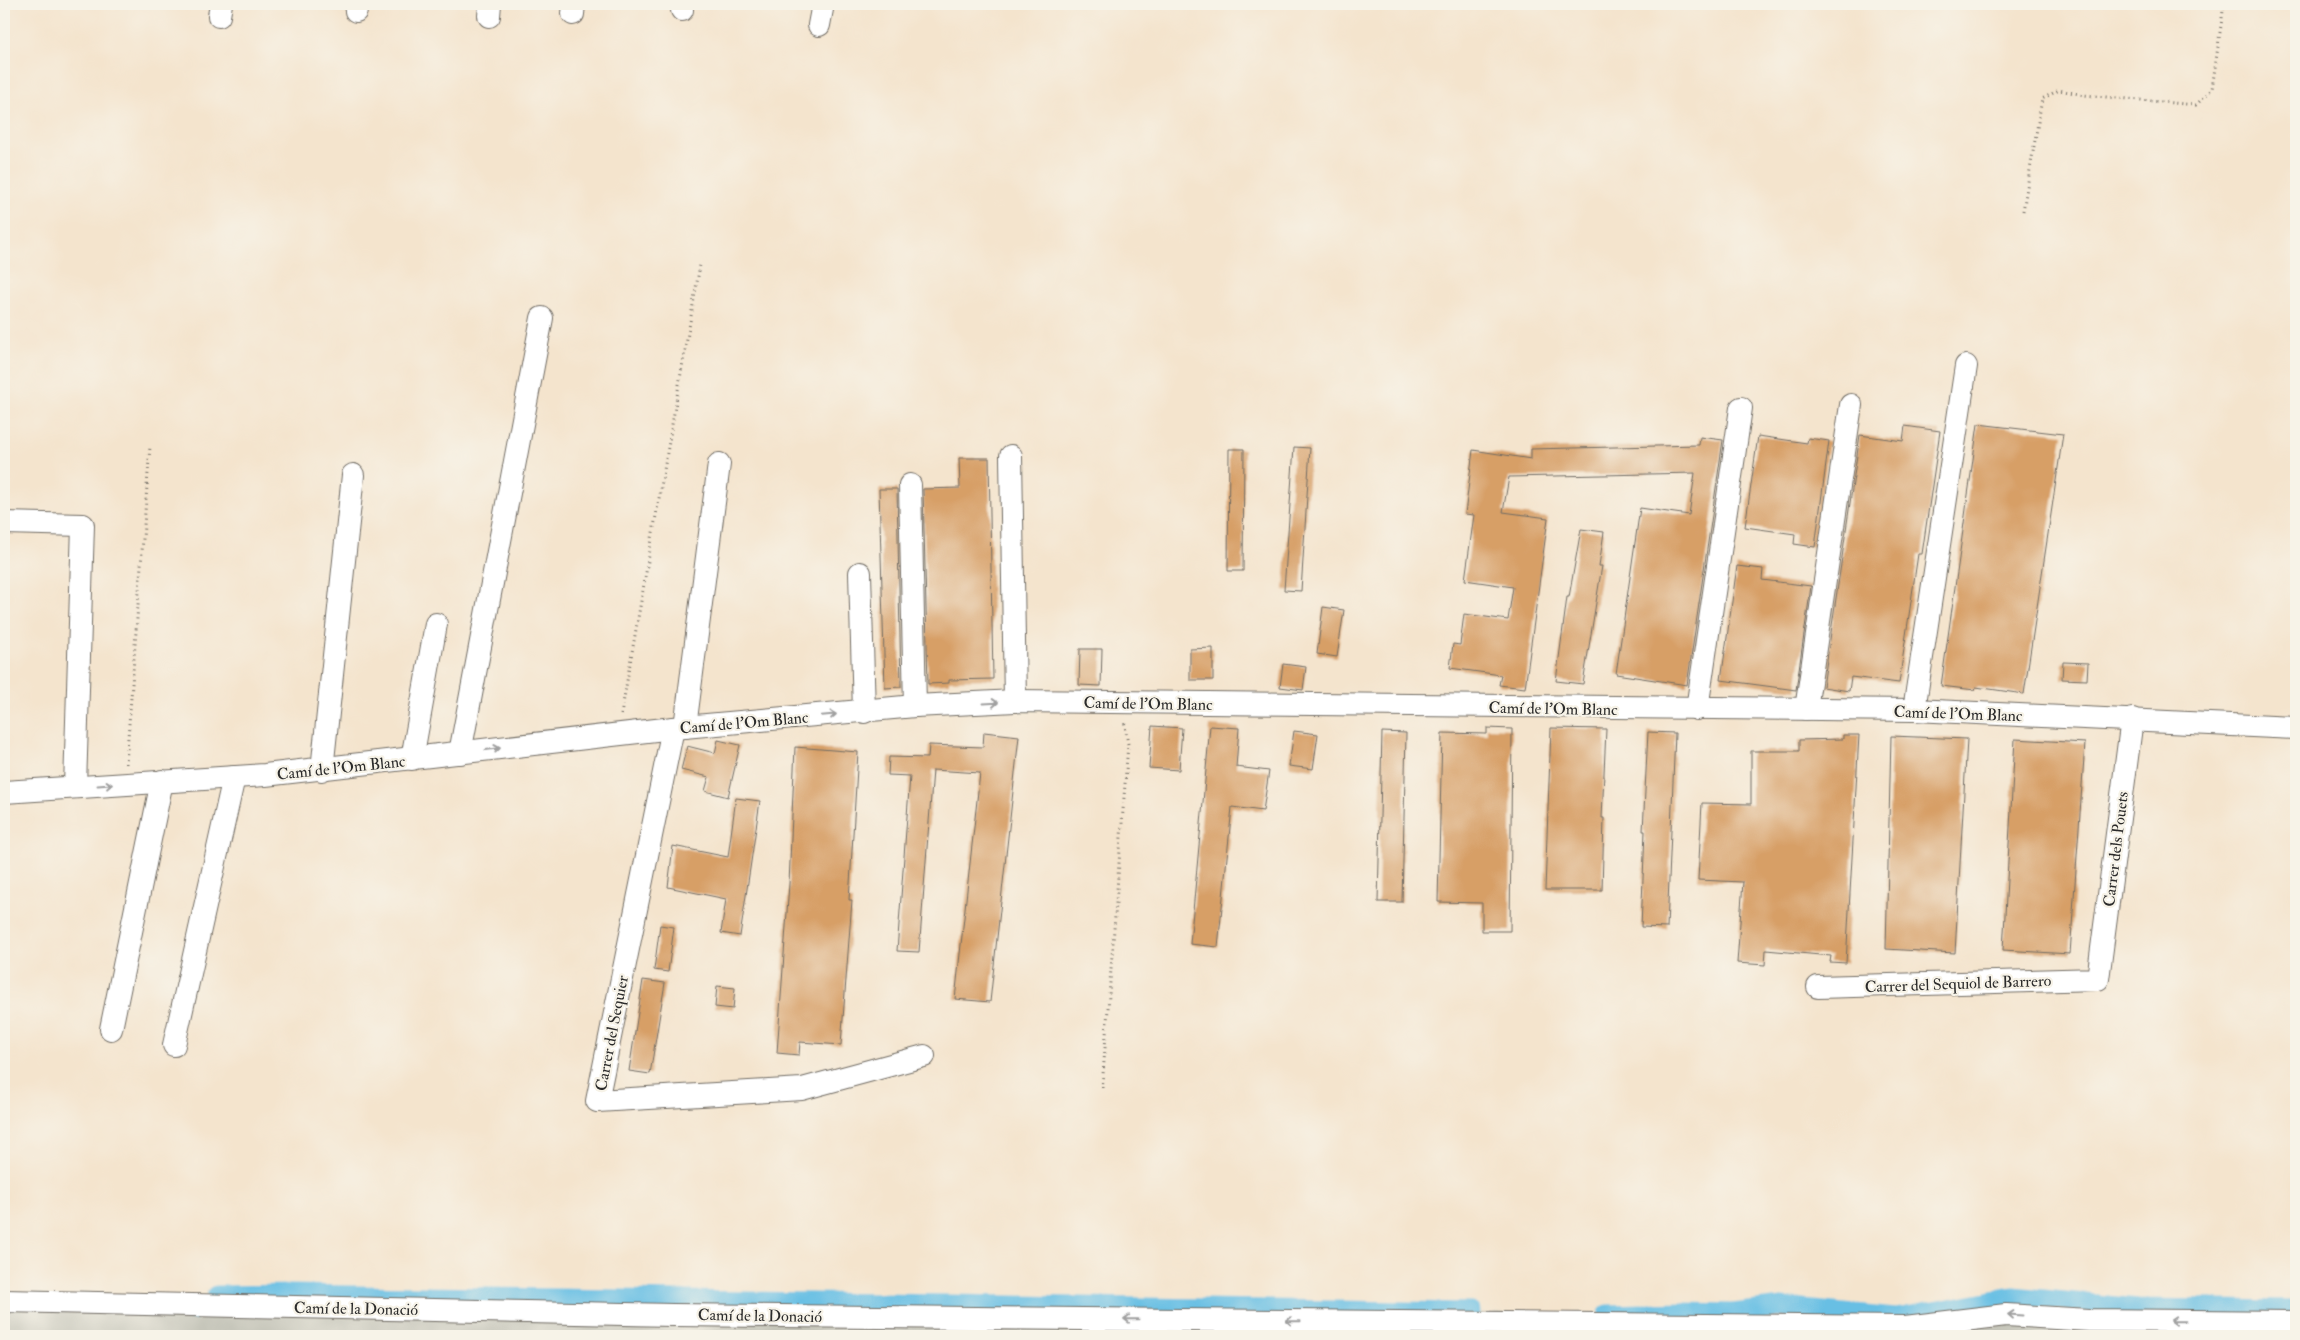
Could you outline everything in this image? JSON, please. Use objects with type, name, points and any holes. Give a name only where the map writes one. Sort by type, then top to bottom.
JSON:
[{"type":"street","points":[[460,753],[542,318]]},
{"type":"street","points":[[1914,710],[1966,366]]},
{"type":"street","points":[[1806,709],[1851,405]]},
{"type":"street","points":[[1697,710],[1741,408]]},
{"type":"street","points":[[1011,456],[1015,702]]},
{"type":"street","points":[[679,728],[719,464]]},
{"type":"street","points":[[322,770],[353,475]]},
{"type":"street","points":[[910,485],[915,706]]},
{"type":"street","points":[[4,523],[83,525],[75,787]]},
{"type":"street","points":[[860,573],[864,712]]},
{"type":"street","points":[[412,759],[436,624]]},
{"type":"street","name":"Camí de l'Om Blanc","points":[[4,792],[322,770],[679,728],[915,706],[1015,702],[1697,710],[1914,710],[2296,728]]},
{"type":"street","name":"Carrer dels Pouets","points":[[2098,979],[2132,719]]},
{"type":"street","name":"Carrer del Sequier","points":[[679,728],[598,1101],[802,1089],[924,1056]]},
{"type":"street","points":[[174,1045],[234,777]]},
{"type":"street","points":[[111,1029],[162,781]]},
{"type":"street","name":"Carrer del Sequiol de Barrero","points":[[1818,988],[2098,979]]},
{"type":"street","name":"Camí de la Donació","points":[[4,1302],[663,1314],[1905,1327],[2006,1315],[2089,1320],[2296,1322]]},
{"type":"path","points":[[2023,211],[2042,99],[2059,90],[2084,95],[2196,105],[2212,89],[2224,4]]},
{"type":"path","points":[[618,734],[700,265]]},
{"type":"path","points":[[125,784],[150,446]]},
{"type":"path","points":[[1102,1088],[1128,744],[1121,703]]},
{"type":"shaded area","points":[[4,1305],[2296,1318],[2296,1336],[4,1336]]},
{"type":"building","points":[[1978,424],[2063,434],[2024,694],[1976,687],[1975,690],[1941,686]]},
{"type":"building","points":[[1905,426],[1940,431],[1922,554],[1918,554],[1899,683],[1851,677],[1849,691],[1823,687],[1860,435],[1903,441]]},
{"type":"building","points":[[1758,436],[1807,443],[1808,438],[1829,441],[1815,547],[1794,544],[1795,534],[1745,527]]},
{"type":"building","points":[[1700,437],[1723,440],[1687,685],[1616,674],[1640,508],[1689,515],[1695,473],[1509,477],[1503,512],[1548,518],[1525,688],[1499,685],[1501,675],[1450,668],[1453,644],[1460,645],[1464,614],[1508,620],[1513,587],[1465,580],[1474,515],[1465,514],[1473,450],[1531,459],[1531,449],[1699,445]]},
{"type":"building","points":[[1294,447],[1310,448],[1301,591],[1284,590]]},
{"type":"building","points":[[1229,449],[1244,449],[1243,571],[1228,571]]},
{"type":"building","points":[[959,458],[989,458],[993,679],[949,680],[949,683],[928,684],[923,489],[960,488]]},
{"type":"building","points":[[879,489],[897,489],[901,687],[885,688]]},
{"type":"building","points":[[1581,529],[1604,532],[1599,566],[1602,566],[1583,684],[1556,681],[1567,597],[1569,597]]},
{"type":"building","points":[[1737,566],[1763,569],[1762,580],[1811,586],[1796,690],[1721,680]]},
{"type":"building","points":[[1323,607],[1344,610],[1337,657],[1317,654]]},
{"type":"building","points":[[1213,648],[1213,680],[1190,680],[1190,649]]},
{"type":"building","points":[[1080,649],[1102,649],[1101,686],[1079,685]]},
{"type":"building","points":[[2063,662],[2088,663],[2087,680],[2062,679]]},
{"type":"building","points":[[1283,664],[1306,667],[1303,690],[1280,687]]},
{"type":"building","points":[[1152,726],[1182,728],[1179,770],[1149,768]]},
{"type":"building","points":[[1210,726],[1239,728],[1236,767],[1269,771],[1263,811],[1232,807],[1218,947],[1190,944]]},
{"type":"building","points":[[1487,728],[1512,729],[1510,931],[1482,931],[1482,903],[1438,902],[1442,733],[1487,734]]},
{"type":"building","points":[[1551,728],[1606,729],[1602,818],[1604,818],[1602,890],[1545,890]]},
{"type":"building","points":[[1294,731],[1318,734],[1313,769],[1289,766]]},
{"type":"building","points":[[984,732],[1019,736],[990,1002],[955,999],[980,773],[933,770],[919,952],[897,951],[910,776],[888,775],[889,757],[928,758],[929,745],[983,747]]},
{"type":"building","points":[[1382,732],[1406,733],[1402,902],[1378,902]]},
{"type":"building","points":[[1648,732],[1675,733],[1667,928],[1641,927]]},
{"type":"building","points":[[1843,735],[1859,735],[1846,963],[1830,962],[1831,956],[1766,950],[1765,965],[1737,963],[1743,882],[1698,880],[1702,803],[1751,804],[1751,751],[1799,751],[1799,740],[1843,739]]},
{"type":"building","points":[[1891,736],[1967,739],[1955,953],[1886,949]]},
{"type":"building","points":[[2015,739],[2085,743],[2070,954],[2003,950]]},
{"type":"building","points":[[718,740],[740,745],[728,797],[705,791],[709,777],[681,770],[687,746],[715,753]]},
{"type":"building","points":[[795,747],[858,752],[849,900],[852,900],[841,1045],[800,1042],[799,1055],[777,1053],[789,884]]},
{"type":"building","points":[[736,798],[760,801],[740,936],[721,933],[726,899],[668,887],[673,846],[728,857]]},
{"type":"building","points":[[660,925],[674,927],[668,972],[654,970]]},
{"type":"building","points":[[643,980],[665,983],[650,1074],[629,1071]]},
{"type":"building","points":[[717,986],[735,988],[733,1009],[715,1007]]},
{"type":"waterway","points":[[216,1295],[291,1294],[1471,1312]]},
{"type":"waterway","points":[[1608,1314],[1733,1313],[1782,1307],[1896,1318],[2013,1296],[2138,1308],[2296,1310]]},
{"type":"waterway","points":[[182,1315],[194,1317]]},
{"type":"railway","points":[[314,1336],[349,1336]]}]
